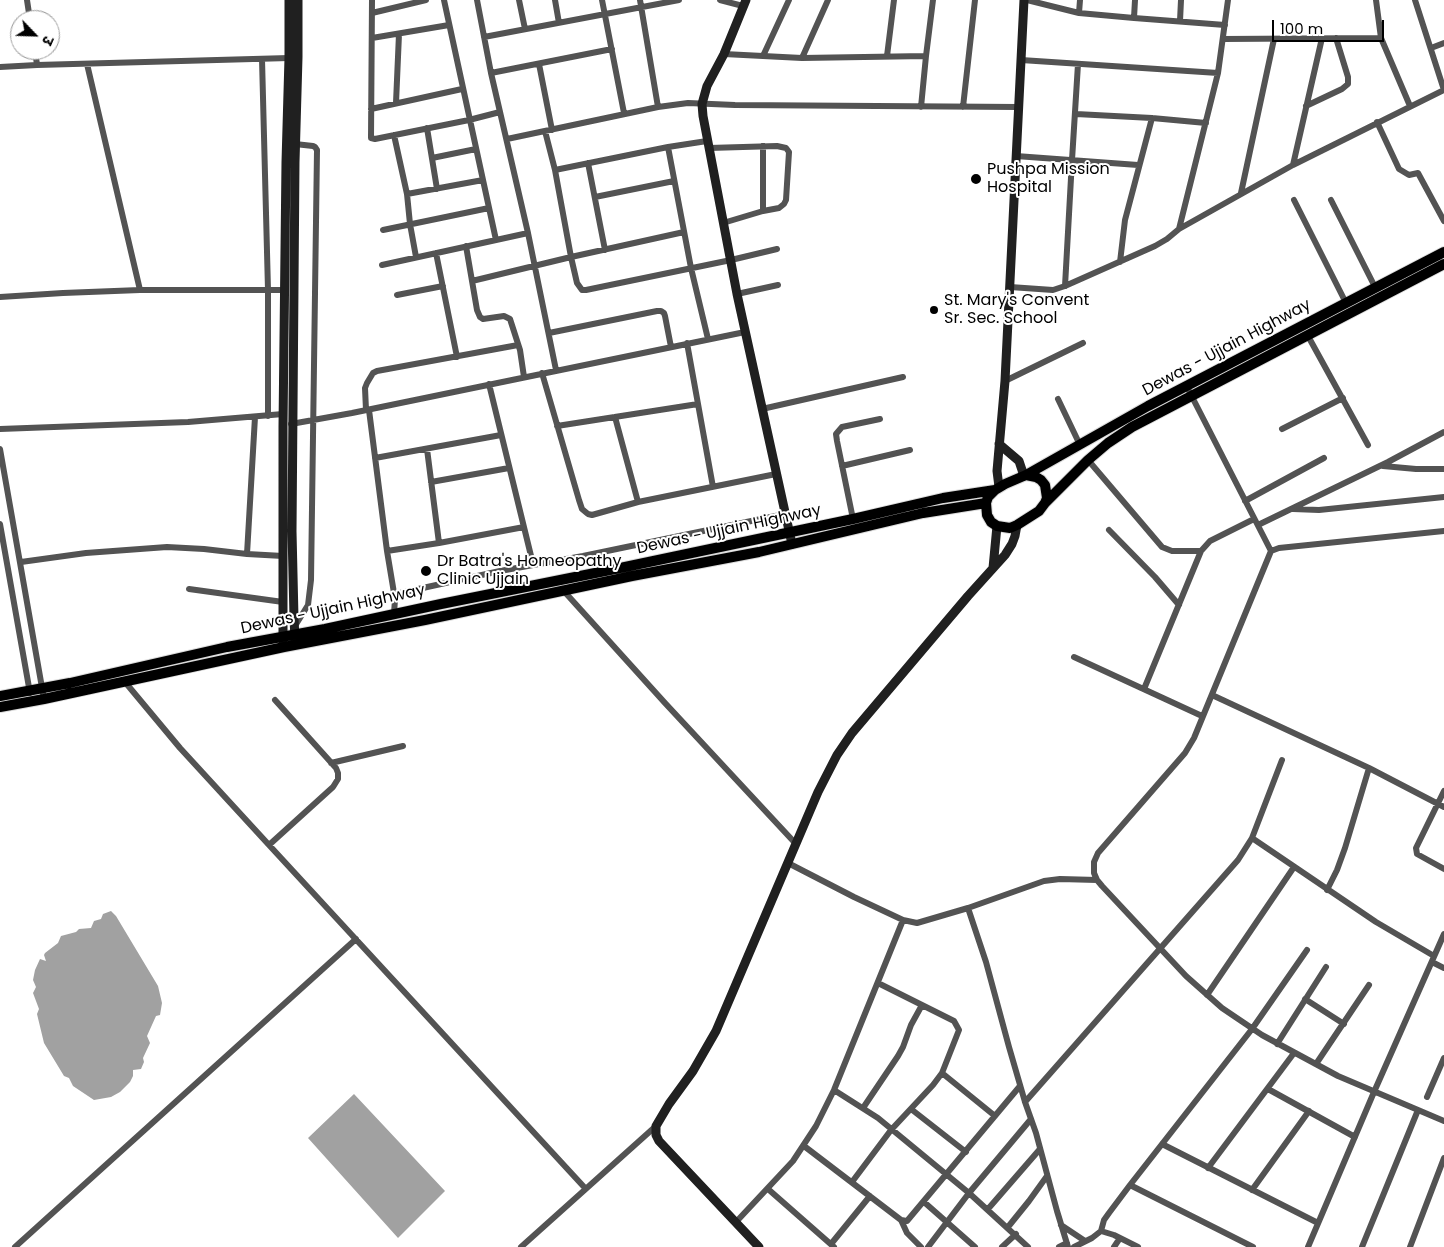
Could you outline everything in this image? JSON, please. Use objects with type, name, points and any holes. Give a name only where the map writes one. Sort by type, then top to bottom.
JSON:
[{"type":"main road","name":"Dewas - Ujjain Highway","points":[[0,707],[235,658],[283,642],[295,635],[853,519],[943,498],[997,489],[1014,479],[1025,476],[1113,426],[1346,302],[1444,252]]},
{"type":"main road","name":"Dewas - Ujjain Highway","points":[[997,526],[1010,528],[1039,511],[1088,460],[1108,443],[1132,427],[1444,264]]},
{"type":"main road","points":[[1025,476],[1036,477],[1045,485],[1047,492],[1046,503]]},
{"type":"main road","points":[[997,489],[988,497],[986,503],[987,516],[997,526]]},
{"type":"main road","name":"Dewas - Ujjain Highway","points":[[295,635],[425,620],[760,552],[923,513],[986,503]]},
{"type":"main road","name":"Dewas - Ujjain Highway","points":[[0,696],[80,681],[232,646],[283,642]]},
{"type":"main road","points":[[232,646],[235,658]]},
{"type":"street","points":[[372,0],[371,138],[375,139],[500,112]]},
{"type":"street","points":[[372,13],[426,0]]},
{"type":"street","points":[[444,0],[496,240]]},
{"type":"street","points":[[477,0],[491,74],[528,233],[556,370]]},
{"type":"street","points":[[518,0],[525,29]]},
{"type":"street","points":[[555,0],[559,23]]},
{"type":"street","points":[[602,0],[624,114]]},
{"type":"street","points":[[484,37],[605,14],[641,3],[679,0]]},
{"type":"street","points":[[720,0],[744,3],[724,54],[707,86],[702,104],[737,294],[792,544]]},
{"type":"street","points":[[763,56],[788,0]]},
{"type":"street","points":[[802,58],[828,0]]},
{"type":"street","points":[[887,56],[894,0]]},
{"type":"street","points":[[921,107],[933,0]]},
{"type":"street","points":[[963,107],[975,0]]},
{"type":"street","points":[[997,489],[1005,381],[1025,0],[1080,12],[1225,25]]},
{"type":"street","points":[[1080,0],[1080,12]]},
{"type":"street","points":[[1134,18],[1135,0]]},
{"type":"street","points":[[1180,0],[1180,21]]},
{"type":"street","points":[[1178,229],[1218,74],[1228,0]]},
{"type":"street","points":[[1376,0],[1381,38],[1410,106]]},
{"type":"street","points":[[1010,287],[1053,290],[1156,246],[1178,229],[1293,164],[1444,90],[1415,0]]},
{"type":"street","points":[[283,642],[284,290],[290,162],[295,144],[295,3]]},
{"type":"street","points":[[641,3],[658,106]]},
{"type":"street","points":[[372,38],[449,25]]},
{"type":"street","points":[[294,28],[289,58],[293,424],[292,531],[295,635]]},
{"type":"street","points":[[396,103],[399,34]]},
{"type":"street","points":[[1241,194],[1274,38]]},
{"type":"street","points":[[1293,164],[1322,38]]},
{"type":"street","points":[[1306,106],[1342,89],[1348,84],[1348,77],[1336,38]]},
{"type":"street","points":[[1223,39],[1381,38]]},
{"type":"street","points":[[1431,48],[1444,43]]},
{"type":"street","points":[[491,74],[612,49]]},
{"type":"street","points":[[724,54],[802,58],[926,56]]},
{"type":"street","points":[[0,67],[289,58]]},
{"type":"street","points":[[262,59],[268,290],[268,416]]},
{"type":"street","points":[[36,60],[37,65]]},
{"type":"street","points":[[1021,60],[1218,74]]},
{"type":"street","points":[[87,64],[140,290]]},
{"type":"street","points":[[539,64],[552,130]]},
{"type":"street","points":[[1065,286],[1078,64]]},
{"type":"street","points":[[371,109],[462,89]]},
{"type":"street","points":[[507,139],[658,106],[688,103],[1018,107]]},
{"type":"street","points":[[1076,114],[1206,123]]},
{"type":"street","points":[[1120,262],[1125,220],[1138,165],[1152,118]]},
{"type":"street","points":[[1377,122],[1399,169],[1409,175],[1418,173],[1444,221]]},
{"type":"street","points":[[427,128],[437,189]]},
{"type":"street","points":[[545,131],[555,170],[570,257],[579,287],[586,290],[778,249]]},
{"type":"street","points":[[394,135],[407,194],[416,257]]},
{"type":"street","points":[[295,144],[316,148],[311,580],[308,605],[295,635]]},
{"type":"street","points":[[555,170],[668,147],[708,144],[782,146],[786,148],[790,156],[784,204],[779,208],[723,223]]},
{"type":"street","points":[[763,146],[763,211]]},
{"type":"street","points":[[668,147],[691,268],[708,339]]},
{"type":"street","points":[[432,158],[476,149]]},
{"type":"street","points":[[1016,156],[1138,165]]},
{"type":"street","points":[[588,163],[605,250]]},
{"type":"street","points":[[407,194],[483,180]]},
{"type":"street","points":[[595,197],[674,181]]},
{"type":"street","points":[[1294,200],[1346,302]]},
{"type":"street","points":[[1331,200],[1375,287]]},
{"type":"street","points":[[383,230],[489,208]]},
{"type":"street","points":[[472,281],[684,232]]},
{"type":"street","points":[[382,264],[528,233]]},
{"type":"street","points":[[466,246],[477,310],[480,317],[483,319],[507,316],[512,322],[524,377]]},
{"type":"street","points":[[436,253],[457,357]]},
{"type":"street","points":[[737,294],[778,285]]},
{"type":"street","points":[[398,295],[443,286]]},
{"type":"street","points":[[0,297],[140,290],[284,290]]},
{"type":"street","points":[[549,333],[661,311],[665,316],[671,347]]},
{"type":"street","points":[[283,426],[745,332]]},
{"type":"street","points":[[1308,336],[1368,445]]},
{"type":"street","points":[[1005,381],[1083,343]]},
{"type":"street","points":[[687,344],[713,487]]},
{"type":"street","points":[[394,614],[395,599],[367,410],[366,383],[373,373],[518,345]]},
{"type":"street","points":[[542,373],[579,500],[585,513],[592,515],[638,502],[776,474]]},
{"type":"street","points":[[762,409],[903,377]]},
{"type":"street","points":[[489,384],[533,564]]},
{"type":"street","points":[[1187,387],[1271,551]]},
{"type":"street","points":[[1282,429],[1343,398]]},
{"type":"street","points":[[1058,399],[1080,445]]},
{"type":"street","points":[[557,426],[698,404]]},
{"type":"street","points":[[0,430],[179,423],[283,414]]},
{"type":"street","points":[[247,554],[255,417]]},
{"type":"street","points":[[615,417],[638,502]]},
{"type":"street","points":[[853,519],[836,438],[839,430],[842,428],[880,419]]},
{"type":"street","points":[[1144,690],[1202,551],[1210,541],[1291,509],[1444,432]]},
{"type":"street","points":[[375,458],[501,435]]},
{"type":"street","points":[[999,444],[1019,461],[1025,476]]},
{"type":"street","points":[[427,449],[439,543]]},
{"type":"street","points":[[0,450],[44,699]]},
{"type":"street","points":[[842,466],[910,450]]},
{"type":"street","points":[[1245,501],[1324,458]]},
{"type":"street","points":[[1088,460],[1162,547],[1172,551],[1202,551]]},
{"type":"street","points":[[1381,465],[1416,469],[1444,469]]},
{"type":"street","points":[[431,482],[509,468]]},
{"type":"street","points":[[1291,509],[1307,511],[1444,497]]},
{"type":"street","points":[[395,599],[400,593],[533,564],[583,556],[785,514]]},
{"type":"street","points":[[0,524],[31,702]]},
{"type":"street","points":[[521,1247],[656,1126],[693,1071],[716,1031],[796,844],[837,756],[852,733],[994,568],[1012,544],[1017,525]]},
{"type":"street","points":[[994,568],[997,526]]},
{"type":"street","points":[[387,551],[524,527]]},
{"type":"street","points":[[1109,530],[1155,577],[1179,605]]},
{"type":"street","points":[[1444,531],[1279,548],[1271,551],[1194,738],[1184,753],[1098,853],[1094,862],[1094,873],[1097,880],[1186,976],[1222,1008],[1294,1053],[1374,1092],[1444,1121]]},
{"type":"street","points":[[21,562],[86,553],[167,547],[283,556]]},
{"type":"street","points":[[554,582],[796,844]]},
{"type":"street","points":[[189,588],[282,602]]},
{"type":"street","points":[[1074,657],[1202,716]]},
{"type":"street","points":[[125,682],[180,748],[585,1188]]},
{"type":"street","points":[[1212,695],[1369,768],[1444,807]]},
{"type":"street","points":[[269,845],[336,783],[338,778],[338,773],[331,763],[275,700]]},
{"type":"street","points":[[331,763],[403,746]]},
{"type":"street","points":[[1025,1102],[1238,860],[1252,838],[1282,760]]},
{"type":"street","points":[[1327,890],[1345,848],[1369,768]]},
{"type":"street","points":[[1444,791],[1416,848],[1417,854],[1444,869]]},
{"type":"street","points":[[1252,838],[1444,968]]},
{"type":"street","points":[[788,863],[903,920],[917,923],[1044,882],[1060,879],[1097,880]]},
{"type":"street","points":[[1207,995],[1294,867]]},
{"type":"street","points":[[968,908],[986,962],[1020,1086],[1068,1245],[1059,1247]]},
{"type":"street","points":[[736,1222],[793,1161],[816,1126],[834,1090],[903,920]]},
{"type":"street","points":[[1308,1247],[1444,934]]},
{"type":"street","points":[[15,1247],[356,939]]},
{"type":"street","points":[[1074,1247],[1102,1231],[1104,1220],[1109,1212],[1252,1028],[1307,950]]},
{"type":"street","points":[[1277,1044],[1326,967]]},
{"type":"street","points":[[852,1182],[892,1130],[942,1074],[959,1030],[954,1021],[878,983]]},
{"type":"street","points":[[1316,1064],[1369,985]]},
{"type":"street","points":[[1306,999],[1344,1024]]},
{"type":"street","points":[[862,1108],[898,1056],[922,1005]]},
{"type":"street","points":[[1208,1168],[1294,1053]]},
{"type":"street","points":[[1427,1097],[1444,1058]]},
{"type":"street","points":[[942,1074],[995,1116]]},
{"type":"street","points":[[901,1220],[907,1221],[924,1202],[1020,1086]]},
{"type":"street","points":[[1268,1089],[1355,1137]]},
{"type":"street","points":[[834,1090],[878,1118],[969,1192],[1028,1247]]},
{"type":"street","points":[[911,1109],[966,1152]]},
{"type":"street","points":[[1362,1247],[1418,1110]]},
{"type":"street","points":[[1252,1190],[1309,1111]]},
{"type":"street","points":[[928,1247],[969,1192],[1031,1119]]},
{"type":"street","points":[[656,1126],[656,1135],[659,1141],[759,1247]]},
{"type":"street","points":[[1162,1144],[1318,1223]]},
{"type":"street","points":[[804,1146],[901,1220],[907,1233],[921,1247]]},
{"type":"street","points":[[988,1210],[1040,1149]]},
{"type":"street","points":[[1410,1247],[1441,1173],[1444,1158]]},
{"type":"street","points":[[1008,1227],[1047,1176]]},
{"type":"street","points":[[1130,1185],[1253,1247]]},
{"type":"street","points":[[768,1189],[832,1246],[870,1196]]},
{"type":"street","points":[[924,1202],[975,1247]]},
{"type":"street","points":[[1061,1224],[1085,1241]]},
{"type":"street","points":[[1102,1231],[1138,1247]]},
{"type":"street","points":[[1002,1247],[1016,1234]]},
{"type":"street","points":[[1114,1247],[1120,1238]]},
{"type":"shaded area","points":[[111,911],[116,916],[158,986],[162,1003],[160,1015],[156,1016],[147,1036],[150,1043],[143,1058],[144,1062],[141,1069],[133,1070],[130,1082],[120,1092],[111,1097],[94,1100],[73,1086],[69,1078],[64,1076],[44,1043],[37,1014],[39,1009],[33,993],[36,987],[33,980],[40,959],[46,961],[45,953],[58,943],[61,936],[76,932],[79,929],[91,928],[94,921],[101,919],[103,914]]},
{"type":"shaded area","points":[[354,1094],[445,1191],[398,1238],[308,1138]]},
{"type":"place","name":"Pushpa Mission Hospital","points":[[976,179]]},
{"type":"place","name":"St. Mary's Convent Sr. Sec. School","points":[[934,310]]},
{"type":"place","name":"Dr Batra's Homeopathy Clinic Ujjain","points":[[426,571]]}]
